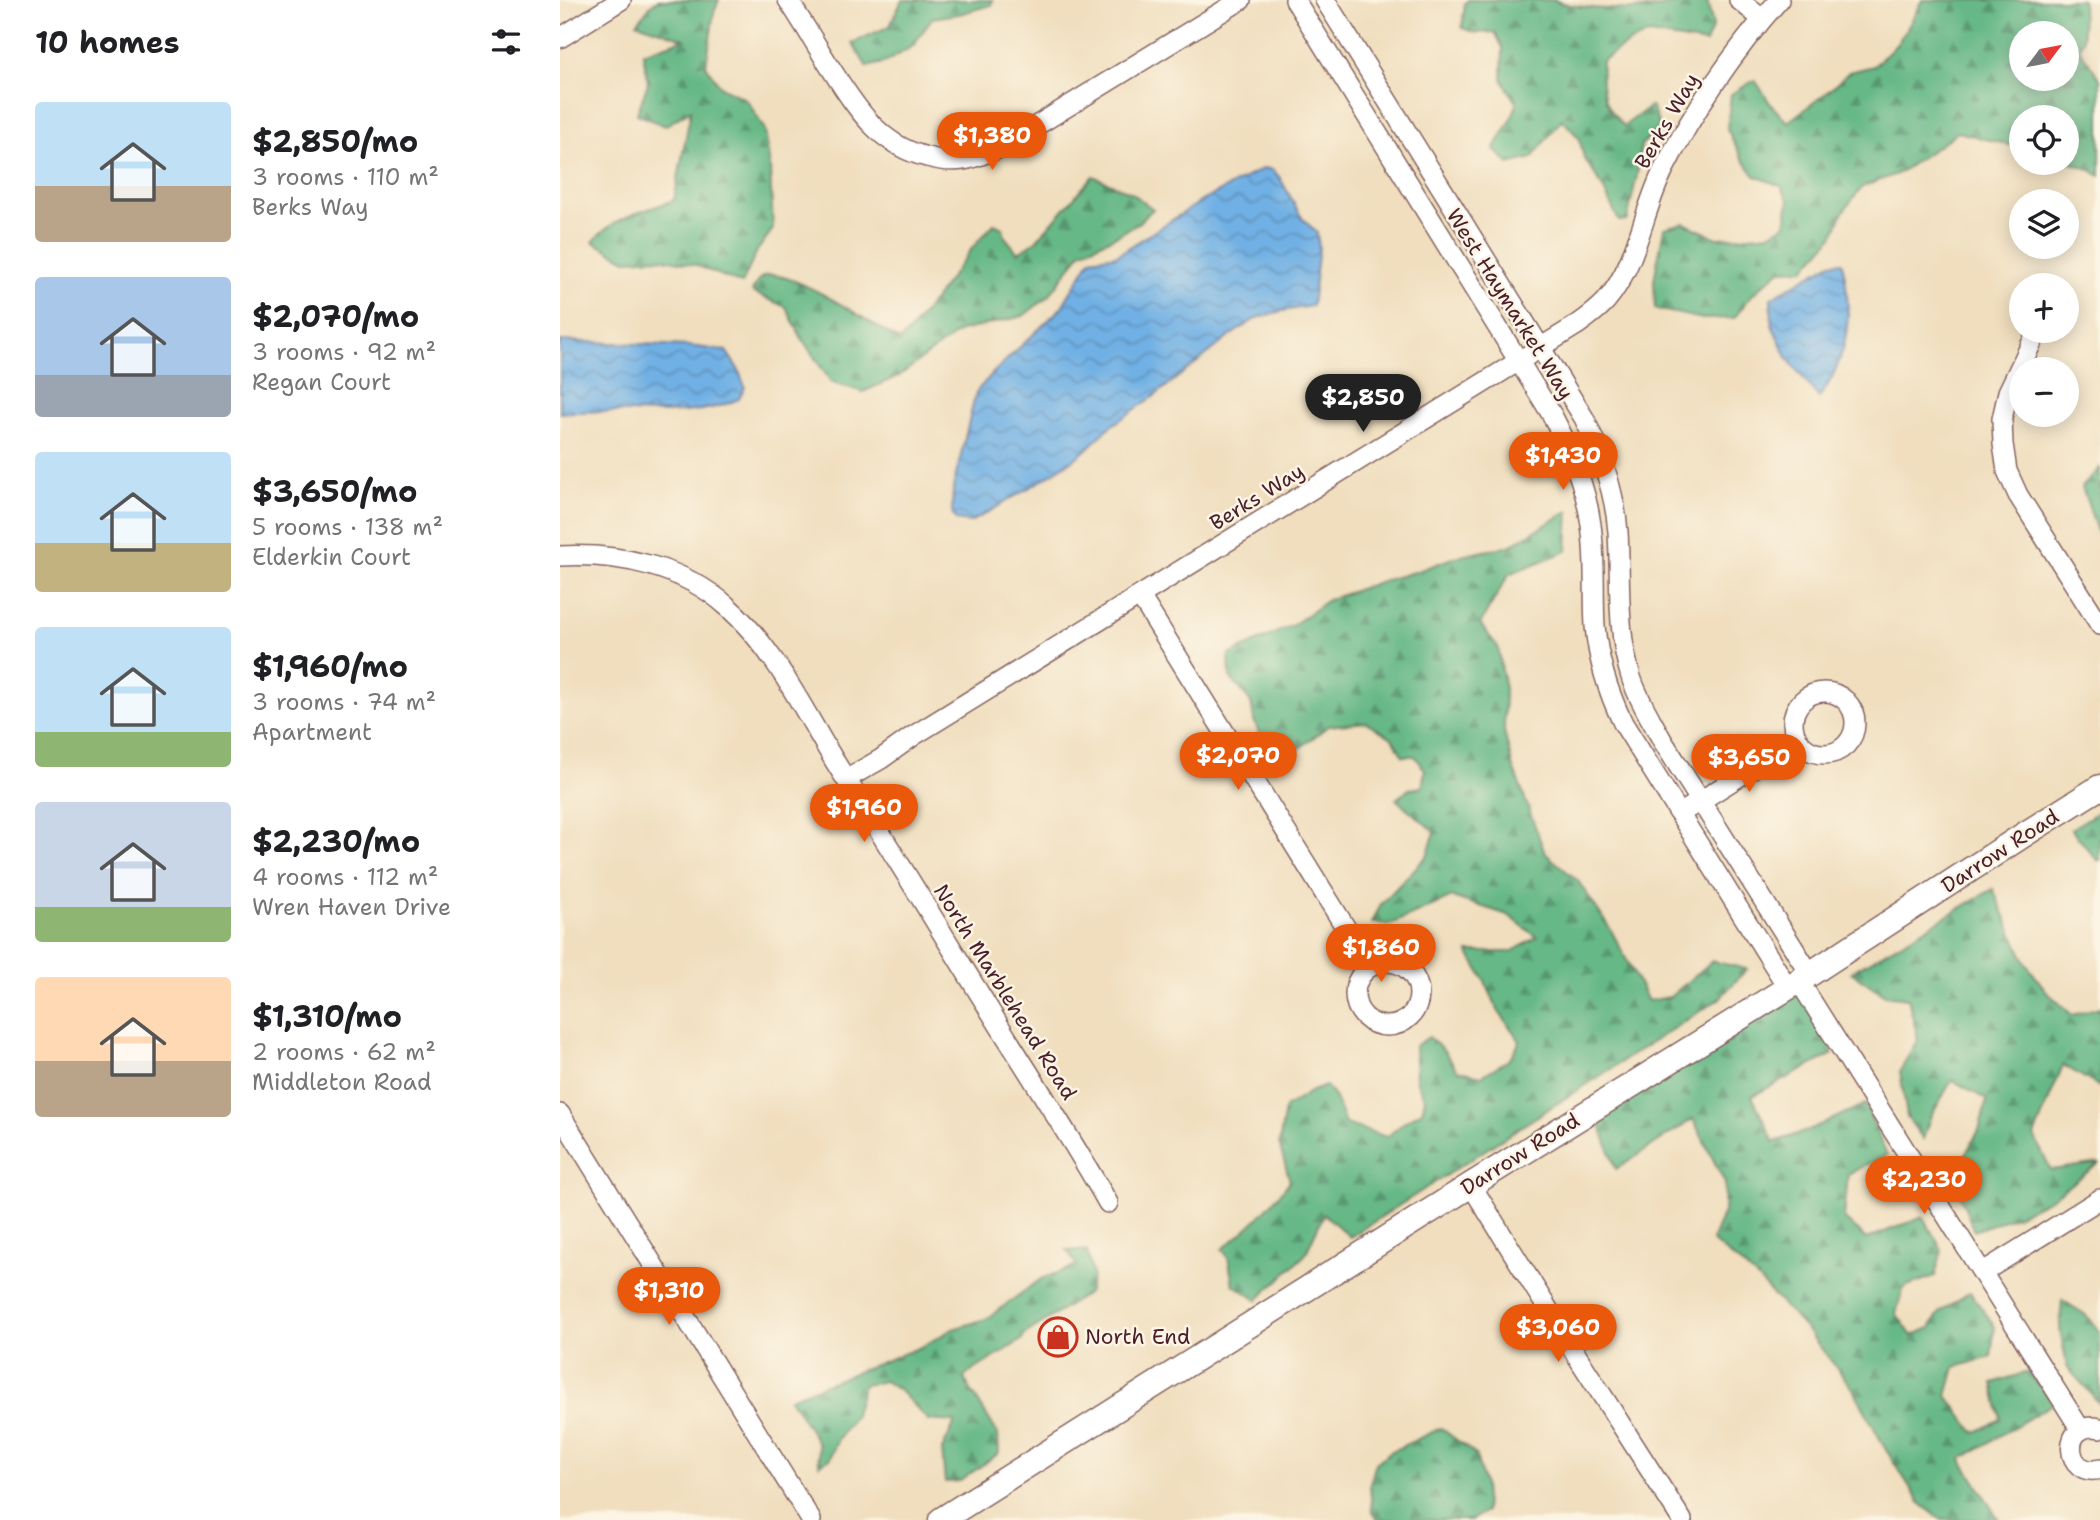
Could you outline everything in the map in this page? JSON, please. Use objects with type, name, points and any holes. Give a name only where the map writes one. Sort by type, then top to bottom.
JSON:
[{"type":"main road","name":"Darrow Road","points":[[941,1520],[1799,981],[2100,788]]},
{"type":"street","points":[[560,38],[621,0]]},
{"type":"street","points":[[788,0],[868,123],[898,147],[939,160],[964,160],[1000,149],[1241,0]]},
{"type":"street","name":"West Haymarket Way","points":[[1295,0],[1435,224],[1567,444],[1586,499],[1591,524],[1596,634],[1607,686],[1623,723],[1680,814],[1799,981]]},
{"type":"street","name":"West Haymarket Way","points":[[1325,0],[1584,418],[1607,478],[1618,528],[1622,632],[1631,678],[1656,729],[1700,801],[1799,981]]},
{"type":"street","points":[[1739,0],[1762,19]]},
{"type":"street","name":"Berks Way","points":[[846,779],[1541,348],[1577,325],[1605,302],[1626,270],[1649,200],[1693,117],[1724,69],[1779,0]]},
{"type":"street","points":[[2032,343],[2008,392],[2002,419],[2007,471],[2018,495],[2100,625]]},
{"type":"street","name":"North Marblehead Road","points":[[560,555],[630,560],[678,575],[729,607],[772,656],[1108,1203]]},
{"type":"street","points":[[1140,596],[1370,967]]},
{"type":"street","points":[[1680,814],[1797,740]]},
{"type":"street","points":[[1799,981],[1983,1272],[2090,1429],[2073,1438],[2070,1449],[2074,1460],[2082,1468],[2094,1471],[2100,1469]]},
{"type":"street","points":[[560,1114],[811,1520]]},
{"type":"street","points":[[1471,1185],[1682,1520]]},
{"type":"street","points":[[1983,1272],[2100,1199]]},
{"type":"green space","points":[[658,0],[719,0],[714,12],[706,66],[721,87],[747,100],[765,130],[773,229],[757,251],[742,284],[696,265],[659,258],[626,260],[593,242],[620,220],[674,200],[691,110],[665,126],[637,114],[648,83],[643,53],[684,39],[637,23]]},
{"type":"green space","points":[[902,0],[993,0],[991,5],[932,18],[913,46],[886,62],[867,67],[852,43],[890,26]]},
{"type":"green space","points":[[1468,0],[1554,0],[1590,8],[1620,9],[1707,0],[1713,26],[1706,43],[1649,34],[1629,43],[1602,61],[1604,96],[1611,111],[1624,126],[1651,106],[1660,127],[1641,145],[1627,220],[1619,221],[1601,184],[1584,158],[1579,138],[1562,119],[1532,158],[1509,164],[1494,149],[1517,104],[1502,79],[1503,48],[1495,32],[1476,33],[1462,28],[1465,3]]},
{"type":"green space","points":[[1922,0],[2082,0],[2083,39],[2079,48],[2100,79],[2100,176],[2079,165],[2079,105],[2009,105],[2009,145],[1958,132],[1899,173],[1862,187],[1843,212],[1833,236],[1804,269],[1780,270],[1753,294],[1734,318],[1703,319],[1655,309],[1654,280],[1664,228],[1684,223],[1717,238],[1769,234],[1785,225],[1789,201],[1781,186],[1755,176],[1727,129],[1731,94],[1755,80],[1772,106],[1788,122],[1849,72],[1874,66],[1896,45]]},
{"type":"green space","points":[[1093,176],[1132,193],[1153,209],[1138,223],[1118,235],[1081,252],[1049,296],[1023,316],[960,331],[899,376],[863,392],[831,382],[802,339],[786,307],[752,292],[759,280],[765,276],[793,280],[833,300],[900,341],[994,224],[1003,228],[1005,237],[1018,253],[1036,241]]},
{"type":"green space","points":[[2100,468],[2100,540],[2082,487]]},
{"type":"green space","points":[[1569,511],[1567,551],[1509,574],[1480,624],[1498,647],[1505,689],[1504,731],[1512,764],[1545,853],[1578,881],[1611,930],[1648,1001],[1670,997],[1712,961],[1747,969],[1719,999],[1350,1237],[1324,1214],[1305,1255],[1257,1300],[1233,1284],[1228,1257],[1222,1249],[1259,1217],[1290,1181],[1279,1144],[1285,1108],[1310,1092],[1326,1086],[1335,1098],[1345,1124],[1387,1137],[1422,1111],[1425,1099],[1416,1080],[1415,1046],[1429,1037],[1445,1052],[1457,1070],[1481,1076],[1510,1059],[1520,1041],[1499,1012],[1468,952],[1511,952],[1537,937],[1508,915],[1452,897],[1389,925],[1372,923],[1381,904],[1427,856],[1435,832],[1396,799],[1409,789],[1422,787],[1425,770],[1415,756],[1403,756],[1392,738],[1366,722],[1328,726],[1292,754],[1269,760],[1254,720],[1251,702],[1230,677],[1229,655],[1293,625],[1328,600],[1455,557],[1509,546]]},
{"type":"green space","points":[[2100,811],[2100,860],[2097,860],[2071,829]]},
{"type":"green space","points":[[1993,889],[2025,962],[2047,992],[2072,1015],[2100,1007],[2100,1087],[2063,1065],[2034,1136],[2051,1170],[2100,1163],[2052,1198],[2018,1215],[1974,1231],[1953,1176],[1979,1130],[1987,1100],[1952,1080],[1930,1118],[1923,1139],[1907,1117],[1900,1071],[1918,1039],[1908,998],[1885,995],[1851,972]]},
{"type":"green space","points":[[1799,981],[1833,1054],[1752,1096],[1774,1142],[1807,1131],[1865,1104],[1887,1155],[1848,1174],[1844,1218],[1866,1239],[1923,1217],[1942,1250],[1935,1276],[1904,1287],[1896,1313],[1912,1336],[1930,1328],[1940,1312],[1970,1292],[1995,1327],[1991,1357],[1955,1367],[1947,1396],[1975,1433],[2001,1419],[1993,1383],[2028,1372],[2054,1403],[1961,1459],[1999,1520],[1942,1520],[1921,1504],[1886,1450],[1854,1390],[1806,1329],[1754,1275],[1712,1241],[1724,1212],[1725,1183],[1693,1119],[1616,1169],[1594,1107]]},
{"type":"green space","points":[[1067,1250],[1087,1251],[1093,1275],[1088,1293],[963,1377],[998,1434],[999,1453],[960,1481],[945,1482],[942,1450],[955,1422],[928,1420],[902,1393],[885,1381],[863,1385],[855,1415],[838,1439],[830,1458],[819,1465],[818,1443],[790,1398],[921,1347],[953,1329],[986,1319],[1041,1279],[1077,1266]]},
{"type":"green space","points":[[2062,1300],[2086,1315],[2100,1332],[2100,1404],[2067,1367],[2060,1329]]},
{"type":"green space","points":[[1441,1428],[1476,1455],[1484,1485],[1486,1511],[1471,1520],[1378,1520],[1372,1512],[1370,1484],[1376,1463],[1390,1452]]},
{"type":"water","points":[[1264,168],[1273,170],[1280,178],[1302,218],[1317,233],[1319,247],[1312,306],[1257,318],[1111,426],[1080,455],[980,517],[970,522],[956,520],[952,512],[953,488],[976,392],[1061,308],[1091,259],[1117,255],[1203,200]]},
{"type":"water","points":[[1842,262],[1848,316],[1846,333],[1837,366],[1819,398],[1788,359],[1772,325],[1771,298],[1831,263]]},
{"type":"water","points":[[560,341],[689,346],[726,351],[738,369],[745,387],[739,399],[696,411],[560,413]]},
{"type":"place","name":"North End","points":[[1058,1337]]}]
